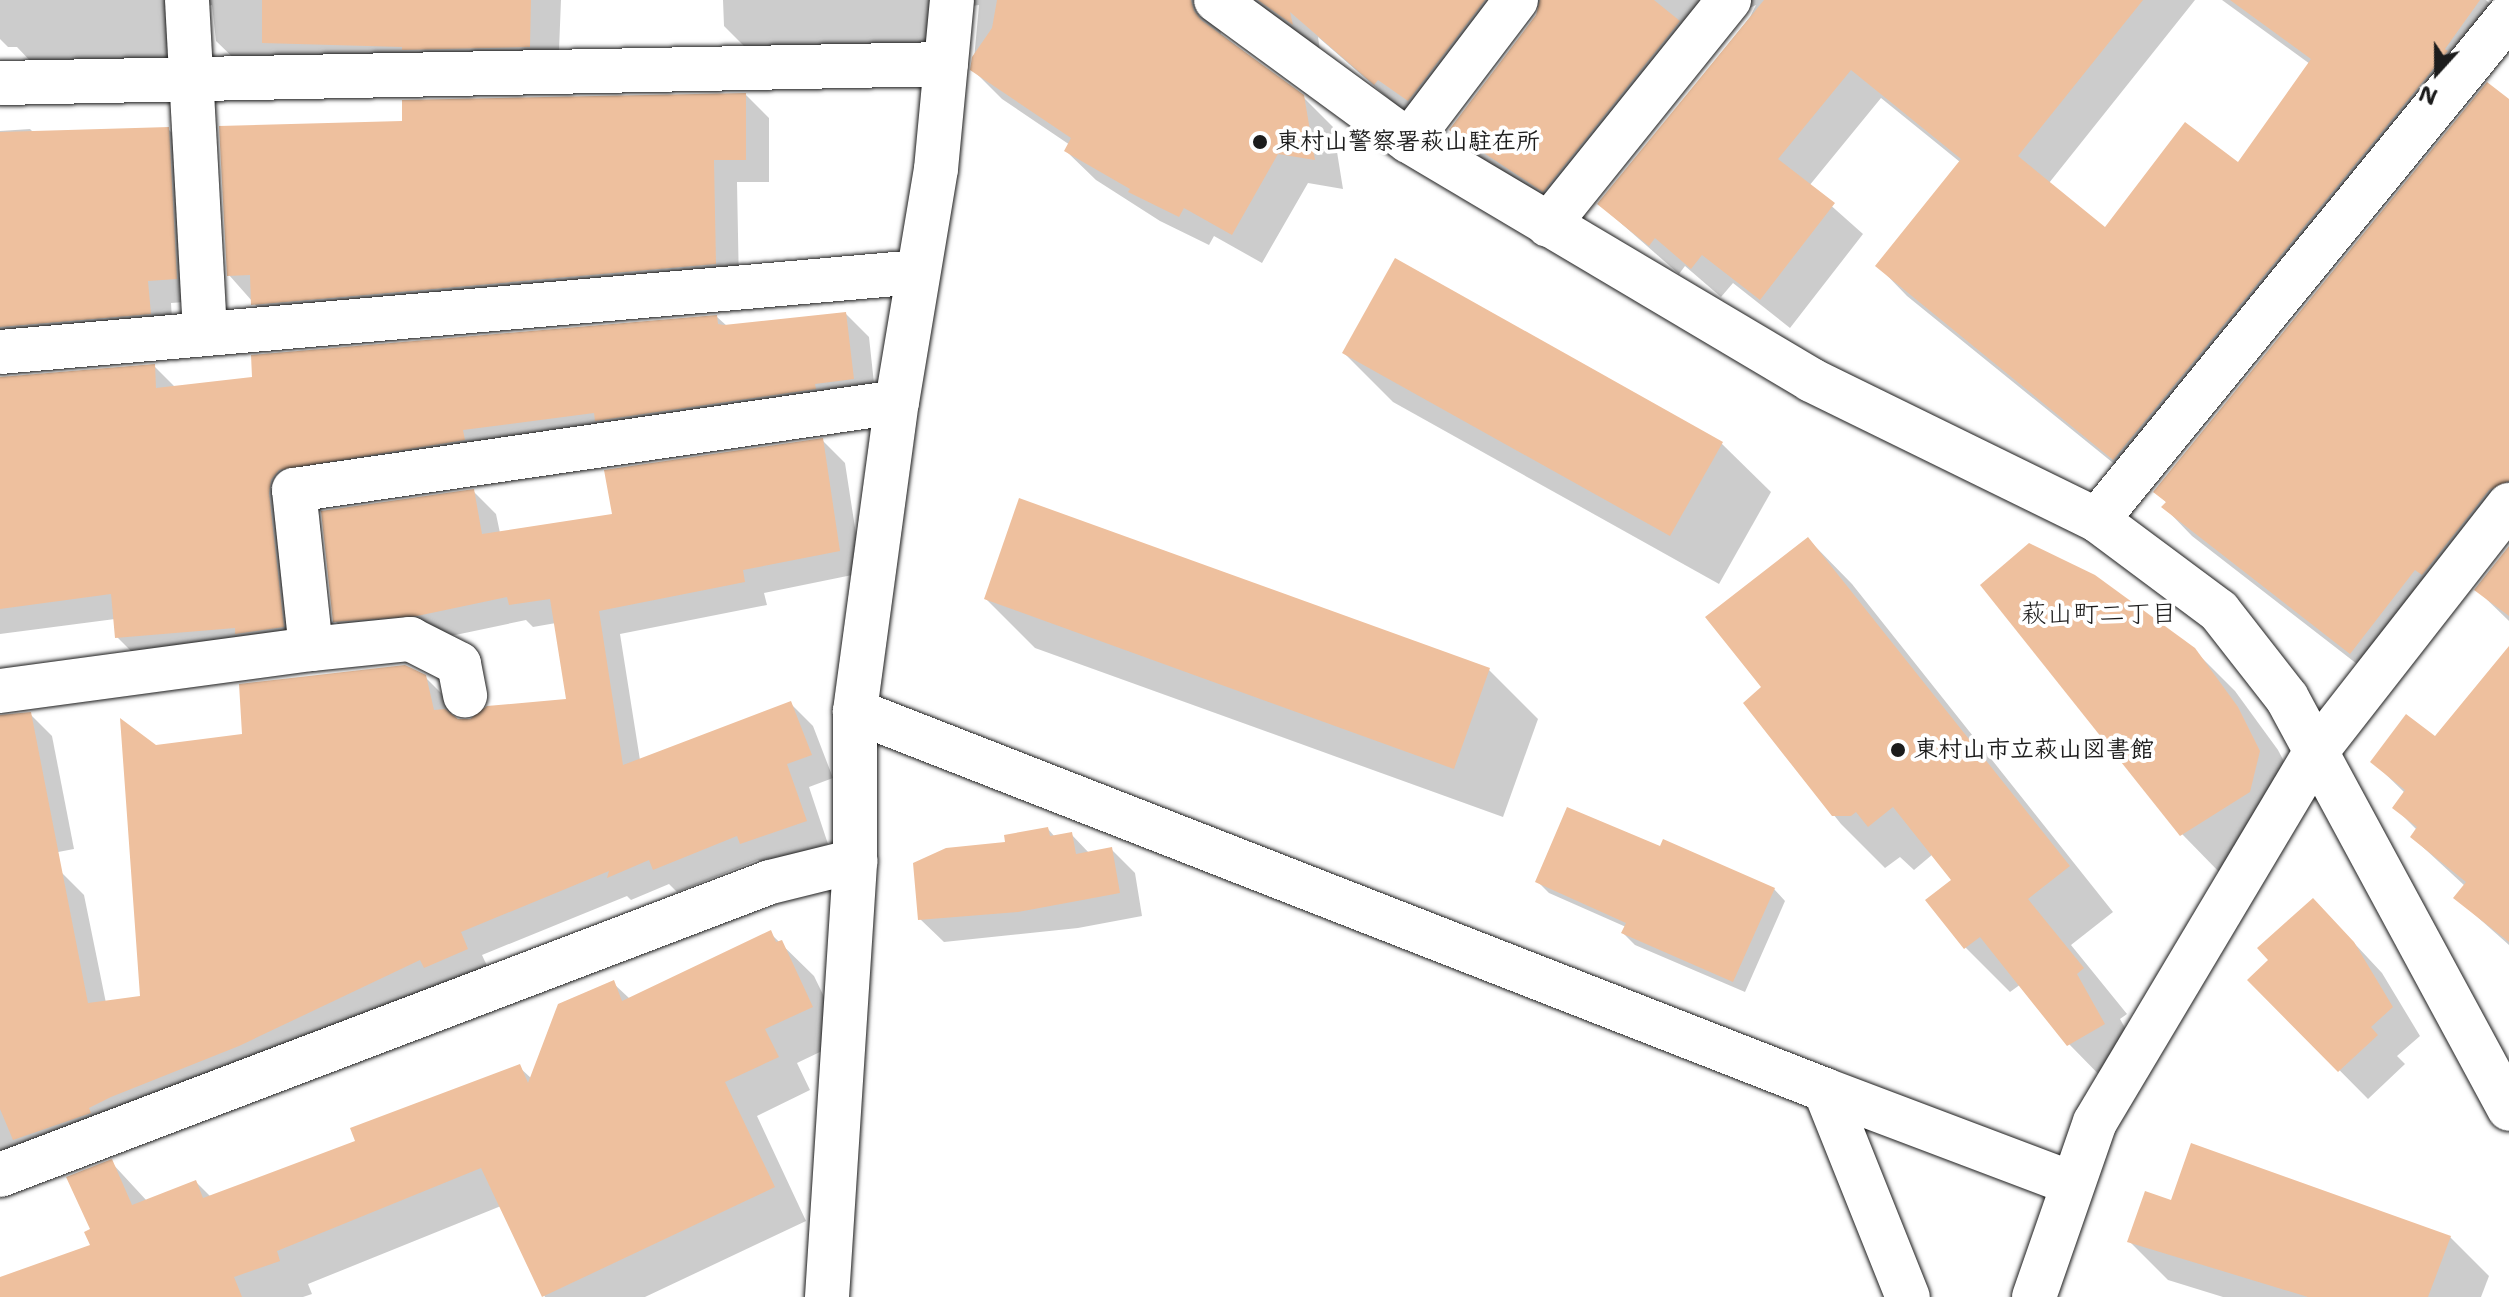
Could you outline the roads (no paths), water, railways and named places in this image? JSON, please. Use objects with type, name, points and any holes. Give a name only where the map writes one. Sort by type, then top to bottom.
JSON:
[{"type":"street","points":[[187,0],[205,334]]},
{"type":"street","points":[[827,1297],[855,861],[855,711],[897,402],[936,169],[952,0]]},
{"type":"street","points":[[1216,0],[1409,141],[1811,380],[2097,520],[2219,611],[2287,698],[2509,1109]]},
{"type":"street","points":[[1409,141],[1516,0]]},
{"type":"street","points":[[1548,225],[1729,0]]},
{"type":"street","points":[[2097,520],[2509,16]]},
{"type":"street","points":[[0,83],[946,64]]},
{"type":"street","points":[[0,352],[918,272]]},
{"type":"street","points":[[311,649],[294,490],[897,402]]},
{"type":"street","points":[[2034,1297],[2071,1183],[2095,1122],[2315,753],[2509,505]]},
{"type":"street","points":[[0,691],[311,649],[410,639],[459,664],[465,695]]},
{"type":"street","points":[[855,711],[2071,1183]]},
{"type":"street","points":[[0,1175],[770,882],[855,861]]},
{"type":"street","points":[[1825,1090],[1908,1297]]},
{"type":"place","name":"東村山警察署萩山駐在所","points":[[1260,142]]},
{"type":"place","name":"東村山市立萩山図書館","points":[[1898,750]]},
{"type":"district","name":"萩山町二丁目","points":[[2099,613]]}]
